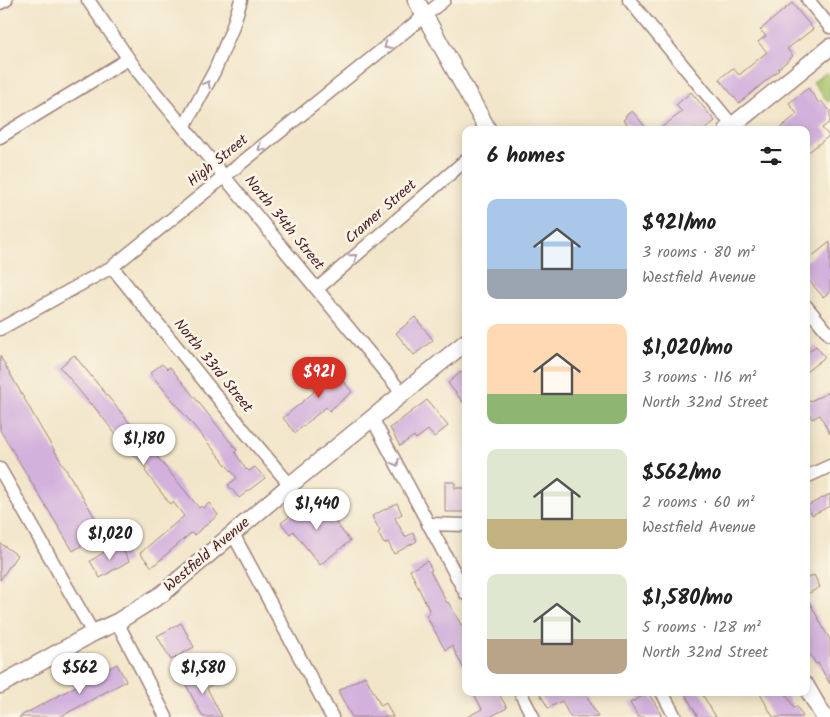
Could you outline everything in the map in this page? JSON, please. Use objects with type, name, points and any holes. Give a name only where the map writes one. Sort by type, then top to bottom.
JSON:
[{"type":"street","points":[[0,4],[6,0]]},
{"type":"street","name":"North 34th Street","points":[[88,0],[128,59],[403,394]]},
{"type":"street","points":[[184,127],[215,70],[232,29],[241,0]]},
{"type":"street","points":[[416,0],[486,126]]},
{"type":"street","name":"High Street","points":[[0,329],[112,267],[444,0]]},
{"type":"street","points":[[629,0],[728,126]]},
{"type":"street","points":[[808,0],[830,27]]},
{"type":"street","points":[[732,126],[830,47]]},
{"type":"street","points":[[0,137],[128,59]]},
{"type":"street","name":"Cramer Street","points":[[317,289],[462,163]]},
{"type":"street","name":"North 33rd Street","points":[[112,267],[242,429],[290,485]]},
{"type":"street","points":[[810,311],[830,335]]},
{"type":"street","name":"Westfield Avenue","points":[[0,685],[93,633],[117,622],[162,594],[290,485],[373,420],[462,345]]},
{"type":"street","points":[[373,420],[462,587]]},
{"type":"street","points":[[810,475],[830,466]]},
{"type":"street","points":[[0,469],[93,633]]},
{"type":"street","points":[[428,524],[462,525]]},
{"type":"street","points":[[233,534],[332,717]]},
{"type":"street","points":[[117,622],[166,717]]},
{"type":"street","points":[[810,693],[824,717]]},
{"type":"street","points":[[522,696],[533,717]]},
{"type":"street","points":[[664,696],[676,717]]},
{"type":"green space","points":[[827,72],[830,76],[830,100],[828,102],[813,82]]},
{"type":"building","points":[[792,3],[813,29],[787,49],[793,56],[779,70],[739,103],[719,79],[733,68],[739,75],[767,52],[758,42],[766,36],[760,30]]},
{"type":"building","points":[[808,88],[819,103],[821,101],[830,111],[830,122],[822,128],[829,136],[810,151],[810,126],[783,126],[797,114],[789,103]]},
{"type":"building","points":[[691,92],[715,121],[709,126],[663,126],[682,112],[676,105]]},
{"type":"building","points":[[632,111],[645,126],[630,126],[623,120],[626,118],[625,116]]},
{"type":"building","points":[[830,242],[830,292],[823,297],[810,282],[810,258]]},
{"type":"building","points":[[415,317],[433,340],[414,355],[396,333]]},
{"type":"building","points":[[816,346],[825,357],[810,369],[810,350]]},
{"type":"building","points":[[74,355],[199,508],[201,506],[203,508],[209,503],[218,515],[194,535],[191,533],[152,567],[140,553],[184,516],[173,502],[170,504],[145,471],[147,469],[131,454],[60,367]]},
{"type":"building","points":[[0,356],[102,529],[95,534],[96,536],[73,551],[0,430]]},
{"type":"building","points":[[162,364],[167,369],[170,367],[237,450],[235,452],[246,470],[249,471],[255,467],[265,478],[239,498],[228,485],[237,478],[150,373]]},
{"type":"building","points":[[331,366],[352,392],[329,411],[326,407],[295,433],[283,418],[314,392],[308,385]]},
{"type":"building","points":[[461,372],[462,373],[462,401],[448,383]]},
{"type":"building","points":[[830,392],[830,434],[820,415],[812,419],[810,415],[810,401]]},
{"type":"building","points":[[427,400],[448,426],[434,437],[428,430],[416,439],[414,436],[400,446],[390,428]]},
{"type":"building","points":[[445,482],[455,482],[455,488],[462,488],[462,512],[445,512]]},
{"type":"building","points":[[830,494],[830,506],[812,515],[810,504]]},
{"type":"building","points":[[317,499],[350,541],[320,565],[293,531],[290,534],[281,523],[304,505],[306,508]]},
{"type":"building","points":[[397,503],[402,514],[395,518],[405,537],[413,533],[417,541],[394,554],[388,542],[384,544],[372,516]]},
{"type":"building","points":[[0,543],[17,555],[0,580]]},
{"type":"building","points":[[119,543],[129,561],[100,578],[90,561]]},
{"type":"building","points":[[427,561],[432,570],[430,571],[447,603],[462,626],[462,665],[452,646],[445,650],[426,615],[430,612],[410,570]]},
{"type":"building","points":[[814,575],[820,587],[810,593],[810,577]]},
{"type":"building","points":[[810,603],[830,640],[830,684],[818,663],[816,664],[810,654]]},
{"type":"building","points":[[181,623],[194,647],[171,660],[157,636]]},
{"type":"building","points":[[117,664],[126,681],[60,717],[19,717]]},
{"type":"building","points":[[206,671],[213,684],[207,688],[222,717],[203,717],[185,683]]},
{"type":"building","points":[[365,676],[381,706],[386,703],[393,717],[352,717],[338,691]]},
{"type":"building","points":[[475,696],[500,696],[507,708],[490,717],[467,717],[482,709]]},
{"type":"building","points":[[541,696],[587,696],[598,717],[570,717],[562,701],[548,708]]},
{"type":"building","points":[[643,696],[650,696],[662,717],[638,717],[630,703]]},
{"type":"building","points":[[686,696],[703,696],[716,717],[698,717]]},
{"type":"building","points":[[761,696],[787,696],[794,708],[797,706],[803,717],[773,717]]}]
